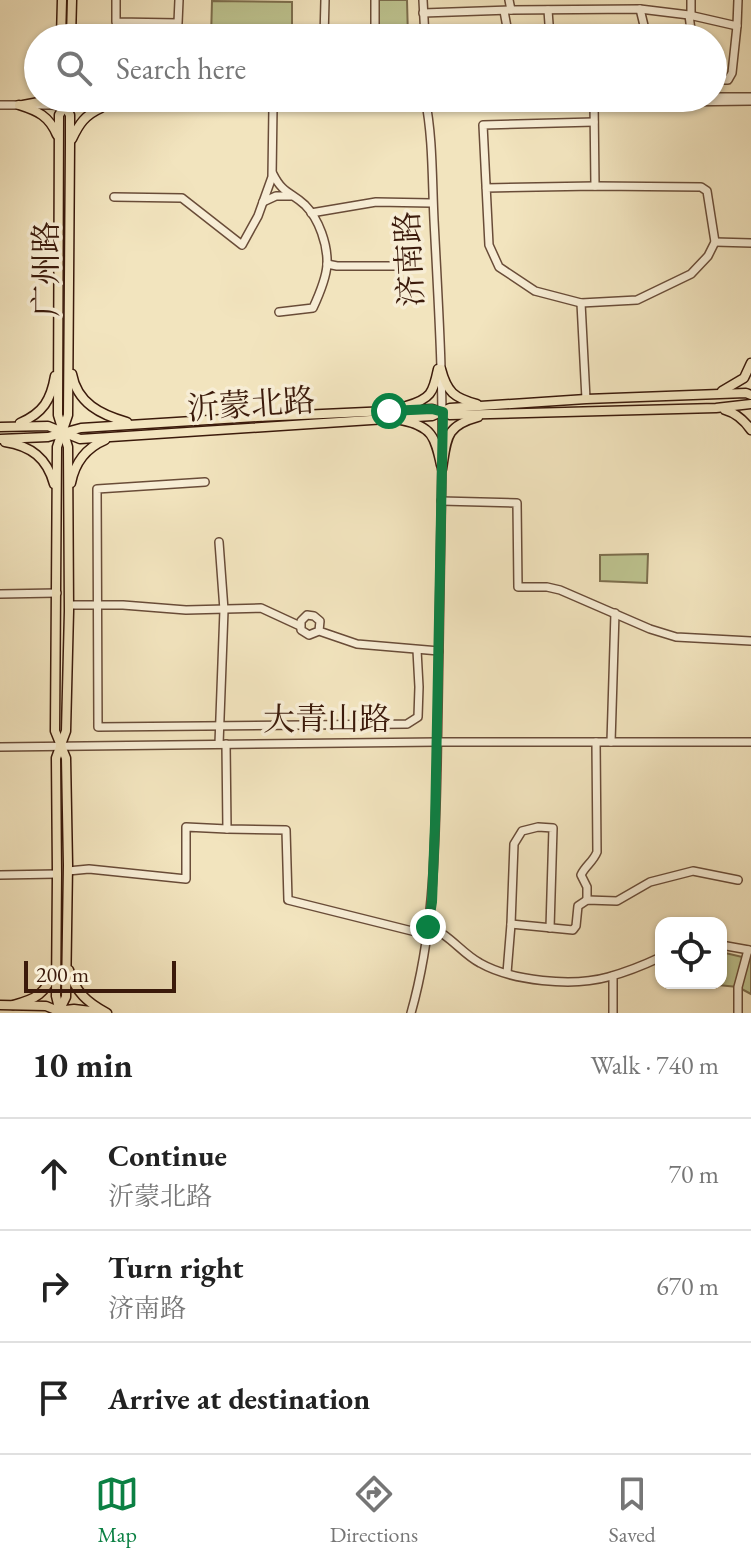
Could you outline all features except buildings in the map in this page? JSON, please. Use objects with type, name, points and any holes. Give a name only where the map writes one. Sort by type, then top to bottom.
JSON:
[{"type":"main road","points":[[61,24],[62,0]]},
{"type":"main road","points":[[71,24],[72,0]]},
{"type":"main road","points":[[19,105],[24,104]]},
{"type":"main road","points":[[19,105],[24,107]]},
{"type":"main road","points":[[39,112],[48,119],[60,141]]},
{"type":"main road","name":"广州路","points":[[61,112],[58,415],[68,447],[69,508],[66,731],[56,758],[57,874],[62,961]]},
{"type":"main road","name":"广州路","points":[[59,1012],[56,996],[62,961],[68,871],[66,758],[55,731],[57,447],[68,415],[70,112]]},
{"type":"main road","points":[[70,143],[77,126],[92,112]]},
{"type":"main road","points":[[15,426],[42,410],[52,394],[59,356]]},
{"type":"main road","points":[[70,357],[78,394],[90,406],[112,418],[135,425]]},
{"type":"main road","points":[[709,394],[723,391],[744,378],[751,363]]},
{"type":"main road","points":[[440,369],[452,394],[493,410]]},
{"type":"main road","points":[[389,414],[421,402],[430,395],[440,369]]},
{"type":"main road","name":"沂蒙北路","points":[[0,427],[48,426],[80,439],[110,438],[432,409],[450,415],[586,399],[751,395]]},
{"type":"main road","name":"沂蒙北路","points":[[493,410],[716,408],[751,404]]},
{"type":"main road","points":[[716,408],[732,412],[751,430]]},
{"type":"main road","points":[[442,469],[446,442],[453,428],[493,410]]},
{"type":"main road","points":[[389,414],[428,431],[436,440],[442,469]]},
{"type":"main road","name":"沂蒙北路","points":[[0,440],[48,437],[81,428],[389,414]]},
{"type":"main road","points":[[69,508],[76,465],[96,443],[110,438]]},
{"type":"main road","points":[[0,440],[26,447],[39,455],[54,480],[58,509]]},
{"type":"main road","points":[[13,1005],[43,992],[62,961]]},
{"type":"main road","points":[[62,961],[80,994],[91,1005],[107,1013]]},
{"type":"main road","points":[[0,1005],[46,1006],[59,1012],[74,1009],[107,1013]]},
{"type":"street","points":[[116,0],[116,22],[178,23],[179,0]]},
{"type":"street","points":[[324,24],[325,0]]},
{"type":"street","points":[[375,0],[375,24]]},
{"type":"street","points":[[421,0],[423,24]]},
{"type":"street","points":[[421,0],[422,24]]},
{"type":"street","points":[[508,24],[509,0]]},
{"type":"street","points":[[691,0],[691,24]]},
{"type":"street","points":[[727,80],[732,73],[738,0]]},
{"type":"street","points":[[423,13],[640,9],[737,26]]},
{"type":"street","points":[[640,9],[644,24]]},
{"type":"street","points":[[548,10],[549,24]]},
{"type":"street","points":[[727,98],[751,99]]},
{"type":"street","points":[[727,99],[751,99]]},
{"type":"street","points":[[0,105],[24,105]]},
{"type":"street","points":[[114,197],[182,198],[242,245],[258,216],[272,177],[273,112]]},
{"type":"street","name":"济南路","points":[[427,112],[440,369]]},
{"type":"street","name":"济南路","points":[[411,1013],[422,976],[432,902],[438,742],[443,412],[427,112]]},
{"type":"street","points":[[594,112],[595,186]]},
{"type":"street","points":[[486,188],[701,187],[707,191],[715,242],[708,256],[691,274],[637,300],[581,303],[535,291],[499,267],[489,245],[486,188],[483,125],[594,122]]},
{"type":"street","points":[[272,172],[279,187],[304,204],[318,222],[327,264],[313,308],[279,312]]},
{"type":"street","points":[[263,202],[276,196],[291,196]]},
{"type":"street","points":[[311,213],[376,202],[431,203]]},
{"type":"street","points":[[715,242],[751,243]]},
{"type":"street","points":[[327,264],[412,266]]},
{"type":"street","points":[[581,303],[586,399]]},
{"type":"street","points":[[205,482],[97,489],[98,727],[407,724],[418,717],[417,650]]},
{"type":"street","points":[[441,501],[517,503],[518,587],[560,590],[676,637],[751,641]]},
{"type":"street","points":[[219,542],[224,610],[220,726],[227,829]]},
{"type":"street","points":[[0,594],[57,593]]},
{"type":"street","points":[[69,605],[186,610],[261,608],[300,626],[303,633],[309,635],[319,631],[357,644],[439,651]]},
{"type":"street","points":[[611,742],[615,613]]},
{"type":"street","points":[[300,626],[304,617],[314,616],[320,621],[319,631]]},
{"type":"street","points":[[587,900],[587,887],[581,875],[597,852],[596,742]]},
{"type":"street","name":"大青山路","points":[[0,747],[751,742]]},
{"type":"street","points":[[68,871],[89,869],[186,879],[186,827],[286,830],[288,900],[428,931],[437,930],[479,962],[507,973],[543,981],[605,978],[655,960]]},
{"type":"street","points":[[507,973],[514,844],[522,831],[538,827],[553,828],[550,928]]},
{"type":"street","points":[[511,924],[573,930],[578,906],[587,900],[617,901],[650,882],[693,871],[738,880]]},
{"type":"street","points":[[0,875],[57,874]]},
{"type":"street","points":[[727,946],[750,950],[738,987],[738,1013]]},
{"type":"street","points":[[613,976],[613,1013]]},
{"type":"green space","points":[[378,0],[407,0],[408,24],[378,24]]},
{"type":"green space","points":[[212,1],[292,2],[292,24],[211,24]]},
{"type":"green space","points":[[648,554],[647,583],[600,581],[600,555]]},
{"type":"green space","points":[[727,953],[751,959],[751,994],[738,987],[727,986]]},
{"type":"route","points":[[389,411],[432,409],[443,412],[438,742],[432,902],[428,927]]}]
